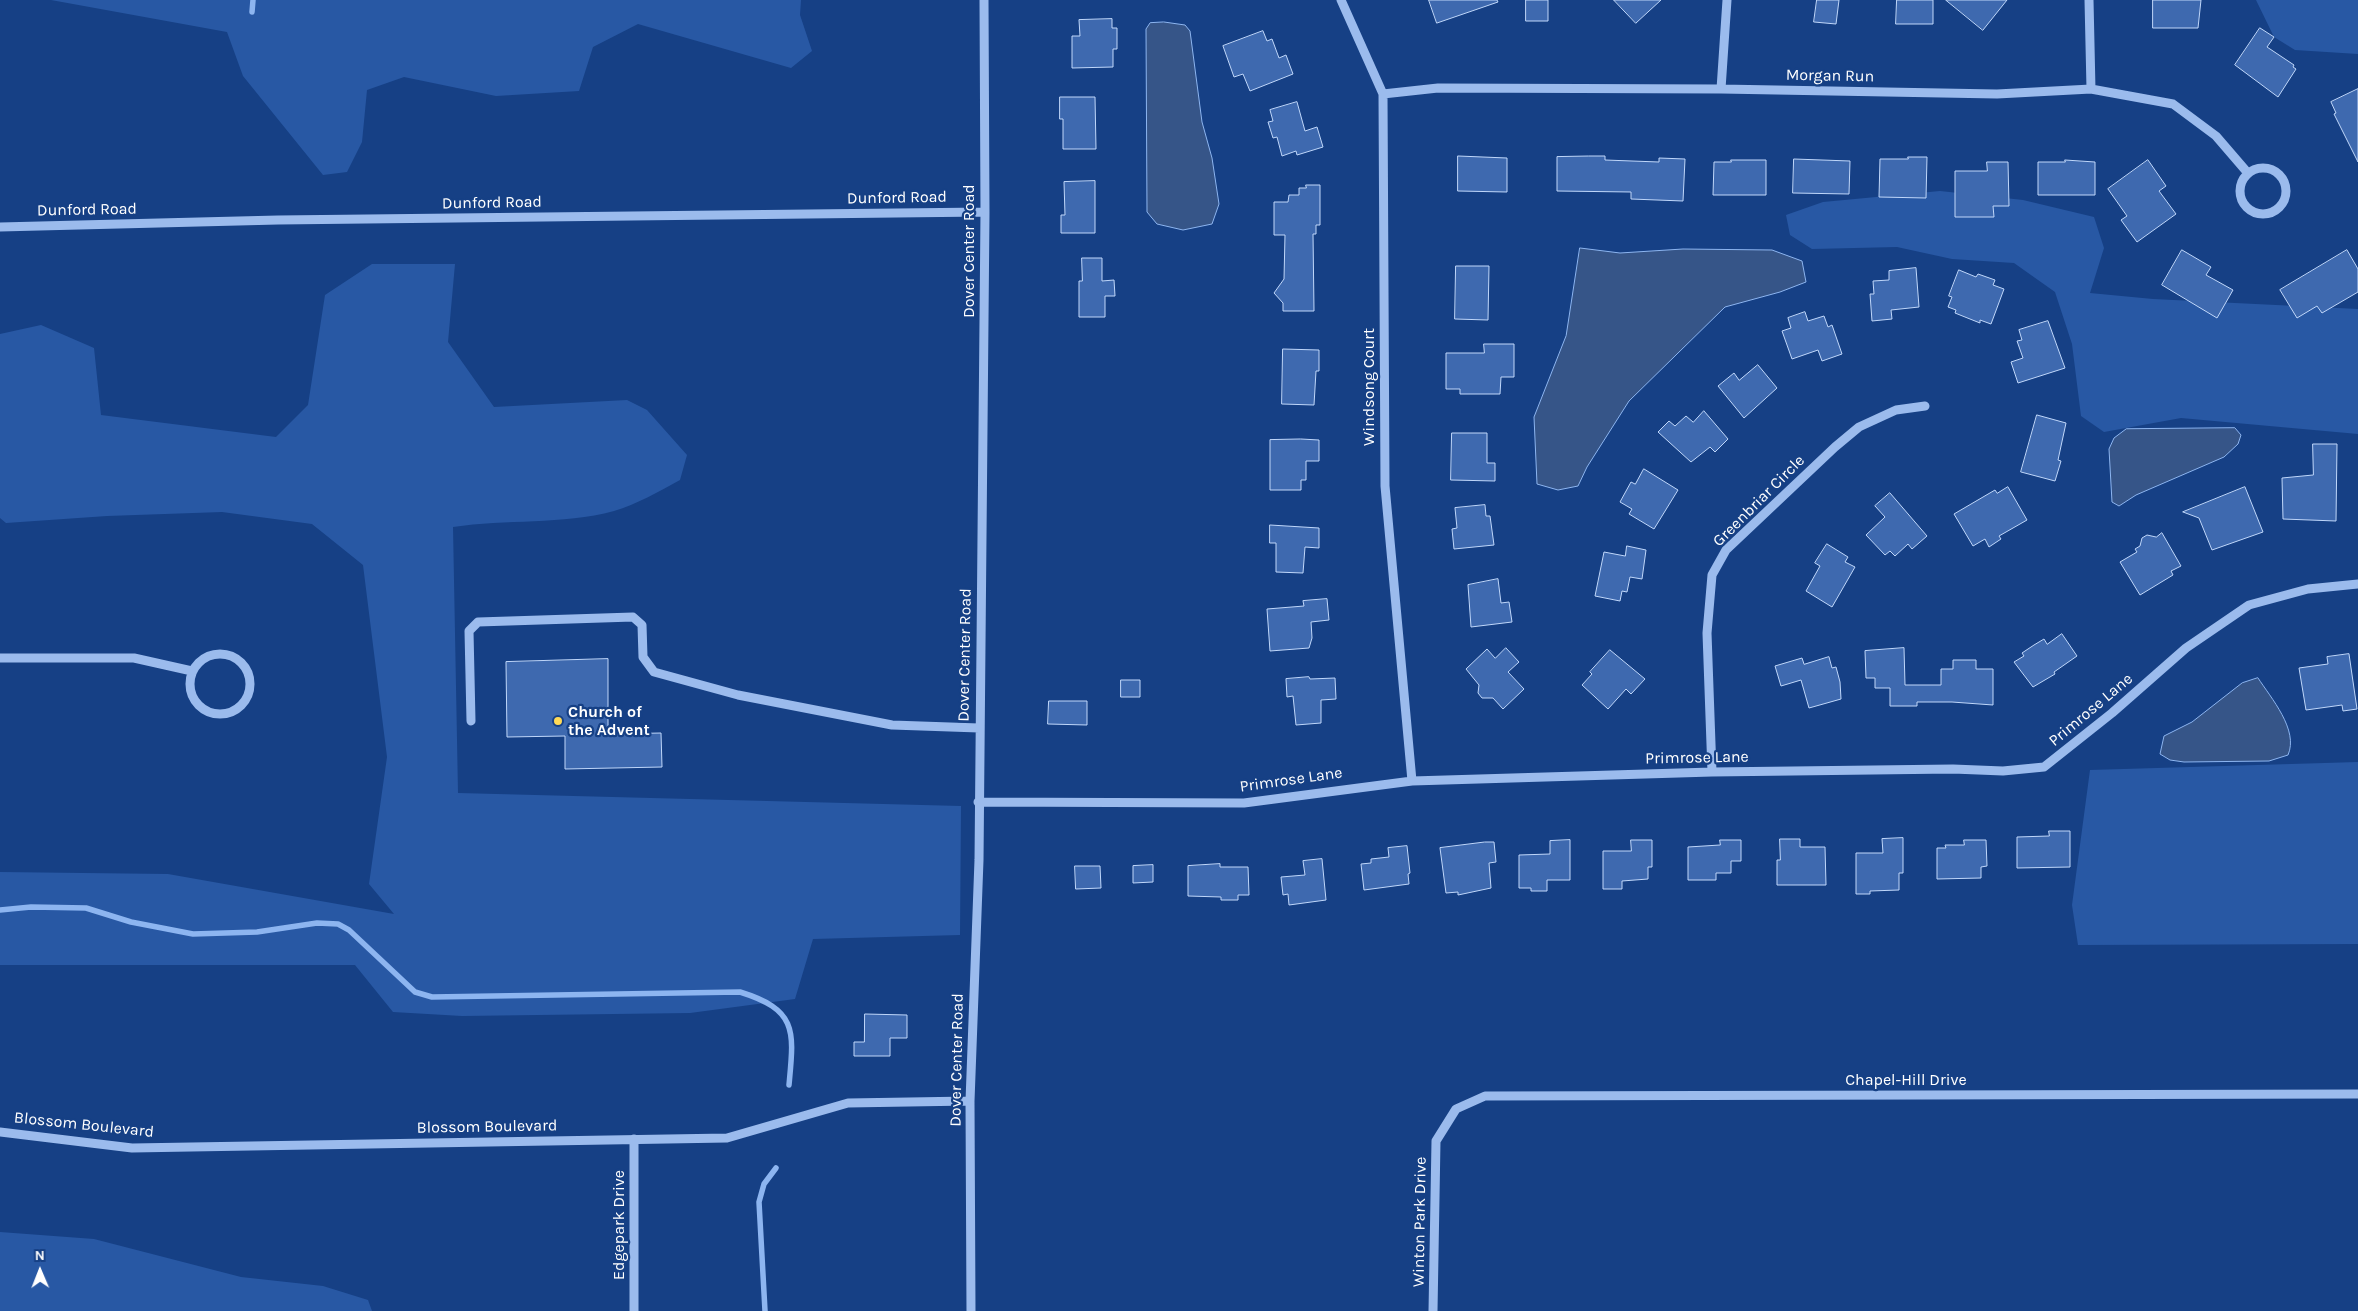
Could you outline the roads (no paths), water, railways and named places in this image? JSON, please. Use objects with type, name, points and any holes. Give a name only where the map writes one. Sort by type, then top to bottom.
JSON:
[{"type":"street","name":"Dover Center Road","points":[[971,1311],[970,1101],[979,860],[978,802],[985,212],[984,0]]},
{"type":"street","name":"Windsong Court","points":[[1340,0],[1382,94],[1384,486],[1412,781]]},
{"type":"street","points":[[1722,89],[1727,0]]},
{"type":"street","points":[[2089,0],[2091,89]]},
{"type":"street","name":"Morgan Run","points":[[1382,94],[1438,88],[1722,89],[1997,94],[2091,89],[2173,104],[2216,136],[2247,172]]},
{"type":"street","points":[[2260,168],[2270,170],[2282,178],[2286,191],[2284,201],[2278,209],[2269,214],[2259,214],[2247,209],[2244,205],[2240,189],[2247,172],[2260,168]]},
{"type":"street","name":"Dunford Road","points":[[0,227],[278,220],[985,212]]},
{"type":"street","name":"Greenbriar Circle","points":[[1712,772],[1707,632],[1712,575],[1726,550],[1835,447],[1859,427],[1896,410],[1925,406]]},
{"type":"street","name":"Primrose Lane","points":[[978,802],[1244,803],[1412,781],[1712,772],[1953,769],[2003,771],[2044,767],[2112,713],[2186,648],[2249,605],[2308,589],[2358,584]]},
{"type":"street","points":[[471,721],[469,631],[478,622],[633,617],[642,625],[643,657],[654,672],[738,695],[892,725],[979,728]]},
{"type":"street","points":[[215,654],[228,654],[240,660],[248,671],[251,684],[248,696],[240,707],[232,712],[213,714],[204,710],[195,702],[190,692],[192,672],[202,659],[215,654]]},
{"type":"street","points":[[0,658],[134,658],[192,672]]},
{"type":"street","name":"Chapel-Hill Drive","points":[[1456,1109],[1484,1096],[2358,1094]]},
{"type":"street","name":"Blossom Boulevard","points":[[0,1132],[132,1148],[727,1138],[812,1112],[848,1104],[970,1101]]},
{"type":"street","name":"Winton Park Drive","points":[[1433,1311],[1436,1142],[1456,1109]]},
{"type":"street","name":"Edgepark Drive","points":[[634,1139],[634,1311]]},
{"type":"waterway","points":[[252,12],[253,0]]},
{"type":"waterway","points":[[0,910],[31,907],[86,908],[131,922],[193,934],[257,932],[317,923],[338,924],[349,930],[415,992],[432,997],[740,992],[773,1007],[782,1015],[788,1025],[792,1050],[789,1085]]},
{"type":"waterway","points":[[765,1311],[759,1202],[764,1184],[776,1168]]},
{"type":"place","name":"Church of the Advent","points":[[558,721]]}]
